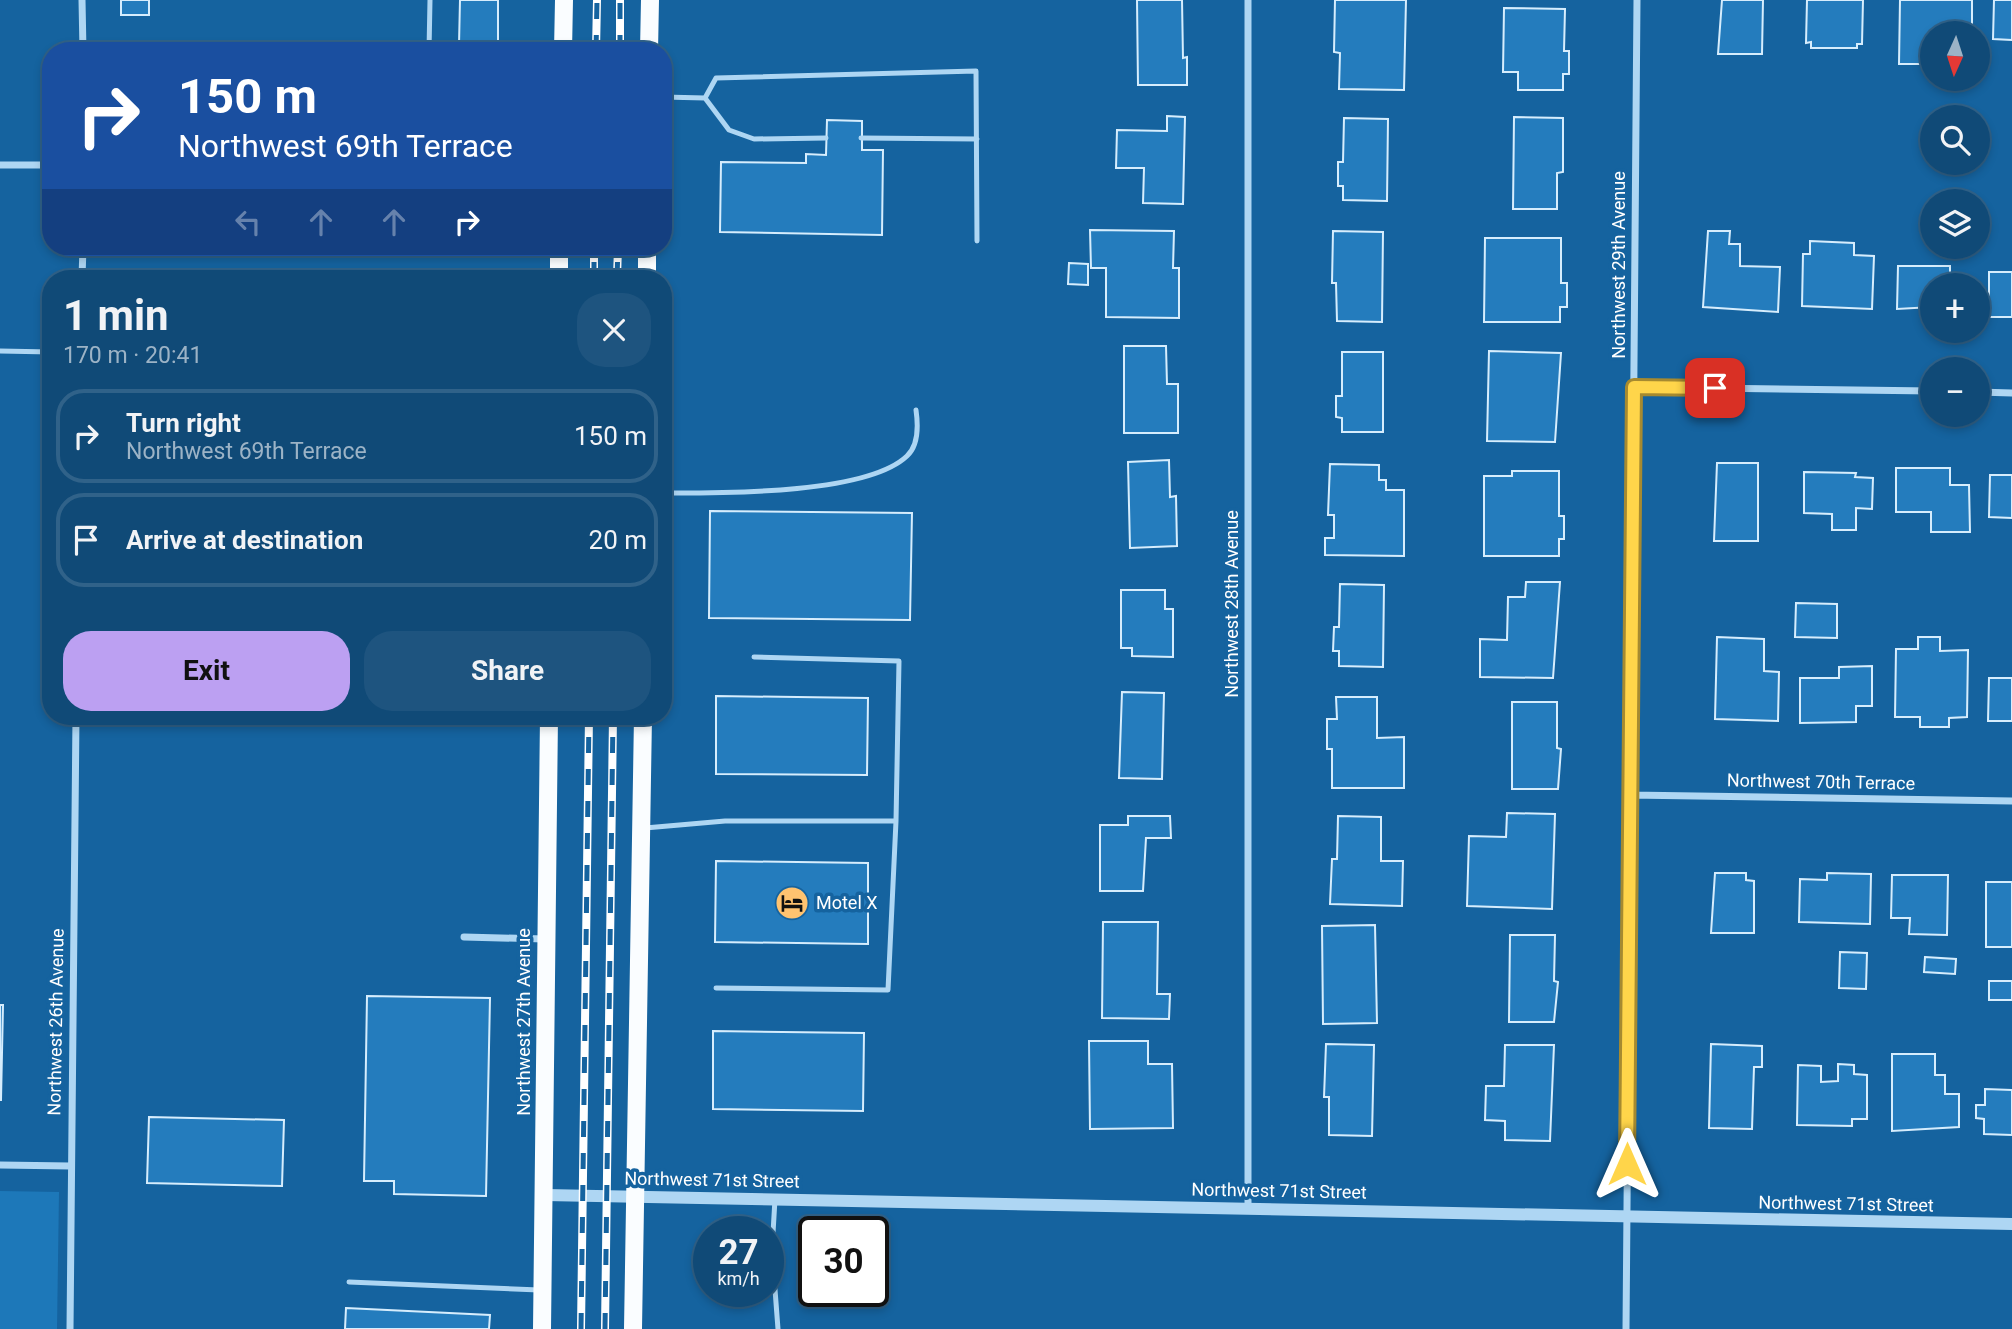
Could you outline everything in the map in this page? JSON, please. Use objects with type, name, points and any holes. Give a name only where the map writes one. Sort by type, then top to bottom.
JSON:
[{"type":"main road","points":[[563,42],[564,0]]},
{"type":"main road","points":[[649,42],[650,0]]},
{"type":"main road","name":"Northwest 27th Avenue","points":[[542,1329],[549,725]]},
{"type":"main road","points":[[633,1329],[643,725]]},
{"type":"street","points":[[82,0],[83,42]]},
{"type":"street","name":"Northwest 28th Avenue","points":[[1248,0],[1248,1208]]},
{"type":"street","name":"Northwest 29th Avenue","points":[[1626,1329],[1637,0]]},
{"type":"street","points":[[0,165],[42,165]]},
{"type":"street","points":[[1634,387],[1920,391]]},
{"type":"street","points":[[1990,392],[2012,393]]},
{"type":"street","name":"Northwest 26th Avenue","points":[[70,1329],[76,725]]},
{"type":"street","name":"Northwest 70th Terrace","points":[[1630,795],[2012,801]]},
{"type":"street","points":[[464,937],[545,939]]},
{"type":"street","points":[[0,1165],[70,1166]]},
{"type":"street","name":"Northwest 71st Street","points":[[545,1195],[2012,1224]]},
{"type":"lane","points":[[429,42],[430,0]]},
{"type":"lane","points":[[705,98],[716,78],[976,71],[977,241]]},
{"type":"lane","points":[[672,97],[705,98]]},
{"type":"lane","points":[[705,98],[729,130],[754,139],[826,138]]},
{"type":"lane","points":[[861,138],[977,139]]},
{"type":"lane","points":[[0,351],[42,352]]},
{"type":"lane","points":[[672,493],[782,491],[884,470],[908,455],[918,430],[916,410]]},
{"type":"lane","points":[[716,988],[888,990],[896,821],[899,661],[754,657]]},
{"type":"lane","points":[[642,828],[725,821],[896,821]]},
{"type":"lane","points":[[775,1199],[772,1250],[778,1329]]},
{"type":"lane","points":[[349,1282],[542,1290]]},
{"type":"shaded area","points":[[0,1191],[59,1192],[57,1329],[0,1329]]},
{"type":"building","points":[[121,0],[149,0],[149,15],[121,15]]},
{"type":"building","points":[[460,0],[498,0],[498,42],[459,42]]},
{"type":"building","points":[[1137,0],[1182,0],[1183,58],[1187,57],[1187,85],[1138,85]]},
{"type":"building","points":[[1335,0],[1406,0],[1404,90],[1339,89],[1340,53],[1334,52]]},
{"type":"building","points":[[1722,0],[1763,0],[1762,54],[1718,54]]},
{"type":"building","points":[[1807,0],[1863,0],[1862,44],[1857,44],[1857,48],[1811,48],[1811,42],[1806,43]]},
{"type":"building","points":[[1900,0],[1972,0],[1972,21],[1920,21],[1920,64],[1899,64]]},
{"type":"building","points":[[1994,0],[2012,0],[2012,40],[1993,39]]},
{"type":"building","points":[[1504,8],[1565,9],[1564,51],[1569,51],[1569,74],[1563,74],[1563,90],[1518,90],[1518,72],[1503,72]]},
{"type":"building","points":[[1167,116],[1185,117],[1183,204],[1143,203],[1144,168],[1116,168],[1117,130],[1167,131]]},
{"type":"building","points":[[1514,117],[1563,118],[1563,172],[1557,173],[1557,209],[1513,209]]},
{"type":"building","points":[[1344,118],[1388,119],[1387,201],[1343,200],[1343,186],[1338,186],[1338,162],[1343,162]]},
{"type":"building","points":[[827,120],[862,121],[862,150],[883,150],[882,235],[720,232],[721,162],[806,163],[806,154],[826,155]]},
{"type":"building","points":[[1090,230],[1174,231],[1173,268],[1179,268],[1179,318],[1106,317],[1106,268],[1091,268]]},
{"type":"building","points":[[1333,231],[1383,232],[1382,322],[1337,321],[1336,283],[1332,283]]},
{"type":"building","points":[[1708,231],[1730,231],[1729,244],[1740,244],[1740,266],[1780,267],[1778,312],[1703,307]]},
{"type":"building","points":[[1485,238],[1561,238],[1561,283],[1567,283],[1567,307],[1560,307],[1560,322],[1484,322]]},
{"type":"building","points":[[1810,241],[1854,243],[1854,255],[1874,256],[1872,309],[1802,306],[1803,254],[1810,254]]},
{"type":"building","points":[[1069,263],[1088,264],[1088,285],[1068,284]]},
{"type":"building","points":[[1898,266],[1950,266],[1950,273],[1920,273],[1920,308],[1897,309]]},
{"type":"building","points":[[2012,272],[2012,317],[1990,317],[1989,273]]},
{"type":"building","points":[[1124,346],[1166,346],[1167,384],[1178,384],[1178,433],[1124,433]]},
{"type":"building","points":[[1489,351],[1561,353],[1555,442],[1487,441]]},
{"type":"building","points":[[1342,352],[1383,352],[1383,432],[1342,432],[1342,418],[1336,417],[1336,396],[1342,396]]},
{"type":"building","points":[[1169,460],[1170,497],[1176,496],[1177,546],[1130,548],[1128,462]]},
{"type":"building","points":[[1717,463],[1758,463],[1758,541],[1714,541]]},
{"type":"building","points":[[1330,464],[1379,465],[1379,480],[1386,480],[1386,490],[1404,490],[1404,556],[1325,555],[1325,538],[1334,538],[1334,515],[1328,515]]},
{"type":"building","points":[[1896,468],[1950,468],[1950,485],[1969,485],[1970,532],[1931,532],[1931,512],[1896,512]]},
{"type":"building","points":[[1512,471],[1559,471],[1559,516],[1564,516],[1564,539],[1559,539],[1559,556],[1484,556],[1484,476],[1512,476]]},
{"type":"building","points":[[1804,472],[1856,473],[1855,477],[1873,478],[1872,509],[1856,508],[1856,530],[1832,530],[1832,514],[1804,513]]},
{"type":"building","points":[[1990,475],[2012,475],[2012,518],[1989,517]]},
{"type":"building","points":[[710,511],[912,513],[910,620],[709,618]]},
{"type":"building","points":[[1526,582],[1560,582],[1553,678],[1480,677],[1480,639],[1507,640],[1508,597],[1525,597]]},
{"type":"building","points":[[1340,584],[1384,585],[1383,667],[1339,666],[1339,651],[1333,651],[1334,627],[1339,627]]},
{"type":"building","points":[[1121,590],[1165,590],[1165,609],[1173,609],[1173,657],[1132,656],[1132,648],[1121,648]]},
{"type":"building","points":[[1796,603],[1837,604],[1837,638],[1795,637]]},
{"type":"building","points":[[1717,637],[1764,639],[1764,671],[1779,672],[1778,721],[1715,719]]},
{"type":"building","points":[[1918,637],[1940,637],[1940,651],[1968,650],[1967,717],[1949,718],[1949,727],[1920,727],[1920,717],[1895,717],[1896,649],[1918,649]]},
{"type":"building","points":[[1872,666],[1872,706],[1856,706],[1856,722],[1800,723],[1800,678],[1839,678],[1839,667]]},
{"type":"building","points":[[1989,678],[2012,678],[2012,721],[1988,721]]},
{"type":"building","points":[[1122,692],[1164,693],[1162,779],[1119,778]]},
{"type":"building","points":[[716,696],[868,698],[867,775],[716,774]]},
{"type":"building","points":[[1336,697],[1377,697],[1377,738],[1404,737],[1404,788],[1332,788],[1332,749],[1327,749],[1327,719],[1337,719]]},
{"type":"building","points":[[1512,702],[1557,702],[1557,748],[1561,749],[1558,789],[1512,789]]},
{"type":"building","points":[[1507,813],[1555,814],[1552,909],[1467,906],[1469,836],[1506,837]]},
{"type":"building","points":[[1128,816],[1170,816],[1171,838],[1146,838],[1143,891],[1100,891],[1100,825],[1128,825]]},
{"type":"building","points":[[1338,816],[1381,817],[1381,861],[1403,861],[1402,906],[1330,904],[1332,859],[1337,859]]},
{"type":"building","name":"Motel X","points":[[716,861],[868,863],[868,944],[715,942]]},
{"type":"building","points":[[1715,873],[1746,873],[1746,880],[1754,881],[1754,933],[1711,933]]},
{"type":"building","points":[[1827,873],[1871,874],[1870,924],[1799,922],[1800,879],[1827,880]]},
{"type":"building","points":[[1892,875],[1948,875],[1947,935],[1909,934],[1910,918],[1891,918]]},
{"type":"building","points":[[1986,882],[2012,882],[2012,947],[1986,947]]},
{"type":"building","points":[[1103,922],[1158,922],[1157,994],[1170,994],[1169,1019],[1102,1018]]},
{"type":"building","points":[[1375,925],[1377,1023],[1323,1024],[1322,926]]},
{"type":"building","points":[[1510,935],[1555,935],[1554,981],[1558,982],[1554,1022],[1509,1022]]},
{"type":"building","points":[[1840,952],[1867,953],[1866,989],[1839,988]]},
{"type":"building","points":[[1925,957],[1956,959],[1955,974],[1924,972]]},
{"type":"building","points":[[1989,981],[2012,981],[2012,1000],[1989,1000]]},
{"type":"building","points":[[367,996],[490,998],[486,1196],[394,1194],[394,1181],[364,1181]]},
{"type":"building","points":[[0,1005],[3,1005],[1,1100],[0,1100]]},
{"type":"building","points":[[713,1031],[864,1033],[863,1111],[713,1109]]},
{"type":"building","points":[[1089,1041],[1148,1041],[1148,1064],[1172,1064],[1173,1128],[1090,1129]]},
{"type":"building","points":[[1326,1044],[1374,1045],[1372,1136],[1329,1135],[1329,1097],[1324,1097]]},
{"type":"building","points":[[1711,1044],[1762,1046],[1762,1067],[1754,1067],[1752,1129],[1709,1128]]},
{"type":"building","points":[[1505,1045],[1554,1045],[1550,1141],[1505,1140],[1505,1121],[1485,1120],[1486,1086],[1504,1086]]},
{"type":"building","points":[[1892,1054],[1935,1054],[1935,1075],[1945,1075],[1945,1094],[1959,1094],[1959,1127],[1892,1131]]},
{"type":"building","points":[[1838,1064],[1854,1065],[1854,1074],[1867,1075],[1867,1119],[1852,1119],[1852,1126],[1797,1125],[1798,1065],[1821,1066],[1821,1082],[1838,1081]]},
{"type":"building","points":[[1985,1089],[2012,1090],[2012,1135],[1984,1134],[1984,1119],[1976,1118],[1976,1105],[1985,1105]]},
{"type":"building","points":[[149,1117],[284,1120],[282,1186],[147,1183]]},
{"type":"building","points":[[346,1308],[490,1315],[489,1329],[345,1329]]},
{"type":"railway","points":[[596,42],[597,0]]},
{"type":"railway","points":[[620,0],[620,42]]},
{"type":"railway","points":[[594,256],[594,270]]},
{"type":"railway","points":[[617,270],[618,256]]},
{"type":"railway","points":[[581,1329],[589,725]]},
{"type":"railway","points":[[605,1329],[613,725]]},
{"type":"place","name":"Motel X","points":[[792,903]]},
{"type":"route","points":[[1627,1164],[1634,387],[1715,388]]}]
